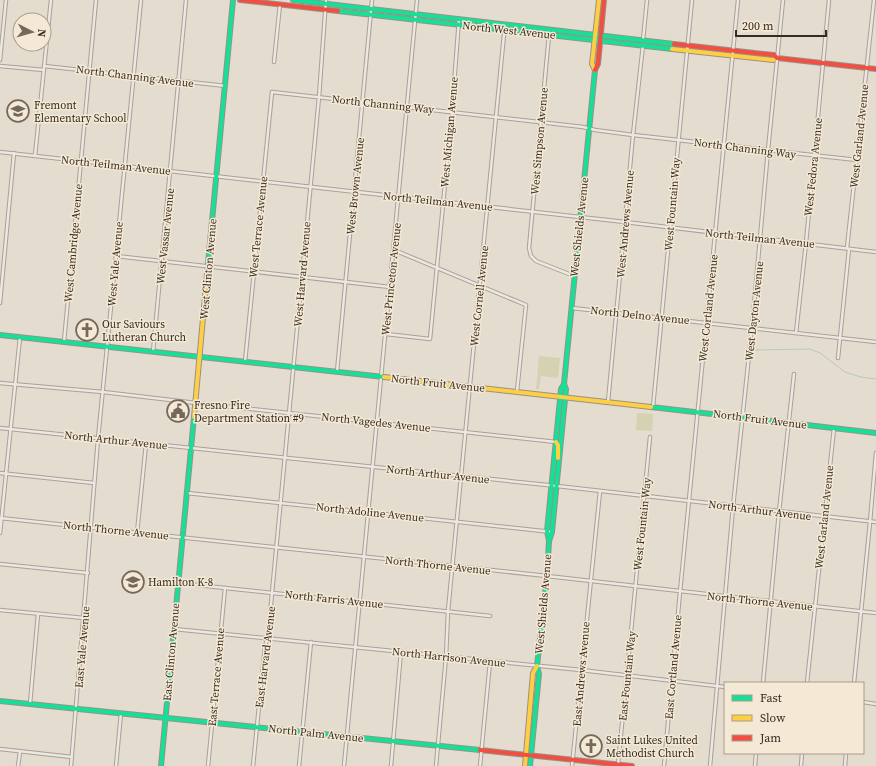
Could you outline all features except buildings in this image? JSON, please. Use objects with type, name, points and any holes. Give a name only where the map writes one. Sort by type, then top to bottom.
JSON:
[{"type":"main road","name":"West Clinton Avenue","points":[[183,538],[233,0]]},
{"type":"main road","name":"North West Avenue","points":[[240,0],[280,4],[326,4],[371,14],[415,20],[687,51],[774,55],[777,58],[876,69]]},
{"type":"main road","name":"North West Avenue","points":[[293,0],[688,45],[733,53]]},
{"type":"main road","name":"West Shields Avenue","points":[[530,766],[539,674],[537,666],[547,576],[549,541],[552,532],[566,397],[566,389],[564,384],[589,128],[594,70],[592,64],[598,0]]},
{"type":"main road","name":"West Shields Avenue","points":[[594,70],[598,64],[604,0]]},
{"type":"main road","name":"North Fruit Avenue","points":[[0,335],[517,391],[876,433]]},
{"type":"main road","name":"West Shields Avenue","points":[[549,541],[547,532],[560,396],[561,388],[564,384]]},
{"type":"main road","points":[[556,442],[558,444],[559,465]]},
{"type":"main road","name":"East Clinton Avenue","points":[[161,766],[173,629],[183,538]]},
{"type":"main road","name":"West Shields Avenue","points":[[525,766],[533,673],[537,666]]},
{"type":"main road","name":"North Palm Avenue","points":[[0,701],[257,726],[347,737],[526,754],[632,766]]},
{"type":"street","points":[[0,60],[6,0]]},
{"type":"street","points":[[35,156],[51,0]]},
{"type":"street","name":"West Cambridge Avenue","points":[[64,342],[96,0]]},
{"type":"street","name":"West Yale Avenue","points":[[91,528],[98,438],[141,0]]},
{"type":"street","name":"West Vassar Avenue","points":[[153,352],[186,0]]},
{"type":"street","name":"West Brown Avenue","points":[[337,372],[372,0]]},
{"type":"street","name":"West Princeton Avenue","points":[[344,766],[418,0]]},
{"type":"street","points":[[643,40],[647,0]]},
{"type":"street","name":"West Fountain Way","points":[[653,407],[692,0]]},
{"type":"street","name":"West Cortland Avenue","points":[[680,592],[738,0]]},
{"type":"street","name":"West Dayton Avenue","points":[[710,766],[733,507],[761,238],[783,0]]},
{"type":"street","name":"West Fedora Avenue","points":[[796,333],[829,0]]},
{"type":"street","name":"West Garland Avenue","points":[[838,358],[851,210],[874,0]]},
{"type":"street","points":[[274,62],[280,4]]},
{"type":"street","name":"West Harvard Avenue","points":[[276,547],[319,97],[326,4]]},
{"type":"street","name":"West Michigan Avenue","points":[[386,334],[430,340],[452,112],[459,19]]},
{"type":"street","name":"West Cornell Avenue","points":[[436,766],[446,657],[448,611],[505,24]]},
{"type":"street","name":"West Simpson Avenue","points":[[549,35],[529,248],[531,256],[536,261],[574,276]]},
{"type":"street","name":"West Andrews Avenue","points":[[608,402],[643,45]]},
{"type":"street","points":[[0,66],[44,70]]},
{"type":"street","name":"North Channing Avenue","points":[[44,66],[178,82],[226,86]]},
{"type":"street","name":"North Channing Way","points":[[272,92],[589,128]]},
{"type":"street","name":"West Terrace Avenue","points":[[245,362],[272,92]]},
{"type":"street","points":[[589,128],[633,135]]},
{"type":"street","name":"North Channing Way","points":[[633,135],[857,160]]},
{"type":"street","name":"North Teilman Avenue","points":[[0,152],[625,222],[876,252]]},
{"type":"street","points":[[0,303],[14,153]]},
{"type":"street","points":[[876,246],[876,252]]},
{"type":"street","points":[[394,250],[526,305],[517,391]]},
{"type":"street","points":[[116,256],[390,287]]},
{"type":"street","name":"North Delno Avenue","points":[[572,308],[876,342]]},
{"type":"street","points":[[0,533],[20,337]]},
{"type":"street","points":[[763,682],[794,374]]},
{"type":"street","name":"North Vagedes Avenue","points":[[0,383],[103,392],[556,442]]},
{"type":"street","name":"North Arthur Avenue","points":[[0,428],[557,486],[876,522]]},
{"type":"street","name":"West Garland Avenue","points":[[807,682],[834,428]]},
{"type":"street","name":"West Fountain Way","points":[[636,586],[650,437]]},
{"type":"street","points":[[137,532],[146,444]]},
{"type":"street","points":[[854,682],[876,452]]},
{"type":"street","points":[[0,473],[94,483]]},
{"type":"street","points":[[590,581],[600,491]]},
{"type":"street","name":"North Adoline Avenue","points":[[187,493],[552,532]]},
{"type":"street","name":"North Thorne Avenue","points":[[1,518],[547,576],[876,613]]},
{"type":"street","name":"East Yale Avenue","points":[[71,766],[91,528]]},
{"type":"street","name":"East Harvard Avenue","points":[[253,766],[265,646],[268,638],[276,547]]},
{"type":"street","points":[[0,564],[88,573]]},
{"type":"street","name":"East Andrews Avenue","points":[[572,766],[590,581]]},
{"type":"street","name":"North Farris Avenue","points":[[178,583],[490,616]]},
{"type":"street","name":"East Fountain Way","points":[[618,765],[636,586]]},
{"type":"street","name":"East Terrace Avenue","points":[[208,766],[225,588]]},
{"type":"street","name":"East Cortland Avenue","points":[[664,766],[680,592]]},
{"type":"street","points":[[0,610],[84,618]]},
{"type":"street","points":[[30,704],[38,614]]},
{"type":"street","name":"North Harrison Avenue","points":[[173,629],[581,670],[671,682],[724,687]]},
{"type":"street","points":[[299,766],[311,642]]},
{"type":"street","points":[[390,766],[401,652]]},
{"type":"street","points":[[480,766],[490,662]]},
{"type":"street","points":[[864,702],[876,704]]},
{"type":"street","points":[[116,766],[121,713]]},
{"type":"street","points":[[0,749],[72,757]]},
{"type":"street","points":[[18,766],[20,752]]},
{"type":"street","points":[[755,766],[756,754]]},
{"type":"street","points":[[800,766],[802,754]]},
{"type":"street","points":[[845,766],[846,754]]},
{"type":"shaded area","points":[[539,356],[560,358],[558,378],[541,376],[539,389],[536,389]]},
{"type":"shaded area","points":[[637,413],[653,414],[652,431],[636,430]]},
{"type":"waterway","points":[[754,350],[810,349],[820,353],[845,372],[861,377],[876,379]]},
{"type":"traffic: fast","points":[[207,274],[233,0]]},
{"type":"traffic: fast","points":[[293,0],[674,44]]},
{"type":"traffic: fast","points":[[338,11],[672,49]]},
{"type":"traffic: fast","points":[[549,541],[552,532],[566,389],[564,384],[595,70]]},
{"type":"traffic: fast","points":[[0,335],[384,377]]},
{"type":"traffic: fast","points":[[530,766],[539,674],[537,666],[547,576],[549,541],[547,531],[561,389],[564,384]]},
{"type":"traffic: fast","points":[[651,407],[876,433]]},
{"type":"traffic: fast","points":[[161,766],[194,417]]},
{"type":"traffic: fast","points":[[0,701],[480,750]]},
{"type":"traffic: slow","points":[[595,70],[592,64],[599,0]]},
{"type":"traffic: slow","points":[[672,49],[773,60],[777,58]]},
{"type":"traffic: slow","points":[[194,417],[207,274]]},
{"type":"traffic: slow","points":[[384,377],[651,407]]},
{"type":"traffic: slow","points":[[556,442],[558,445],[558,458]]},
{"type":"traffic: slow","points":[[525,766],[533,673],[537,666]]},
{"type":"traffic: jam","points":[[240,0],[338,11]]},
{"type":"traffic: jam","points":[[595,70],[598,64],[604,0]]},
{"type":"traffic: jam","points":[[674,44],[774,55],[777,58],[876,69]]},
{"type":"traffic: jam","points":[[480,750],[632,766]]},
{"type":"place","name":"Fremont Elementary School","points":[[18,111]]},
{"type":"place","name":"Our Saviours Lutheran Church","points":[[87,330]]},
{"type":"place","name":"Fresno Fire Department Station #9","points":[[178,411]]},
{"type":"place","name":"Hamilton K-8","points":[[133,582]]},
{"type":"place","name":"Saint Lukes United Methodist Church","points":[[591,746]]}]
